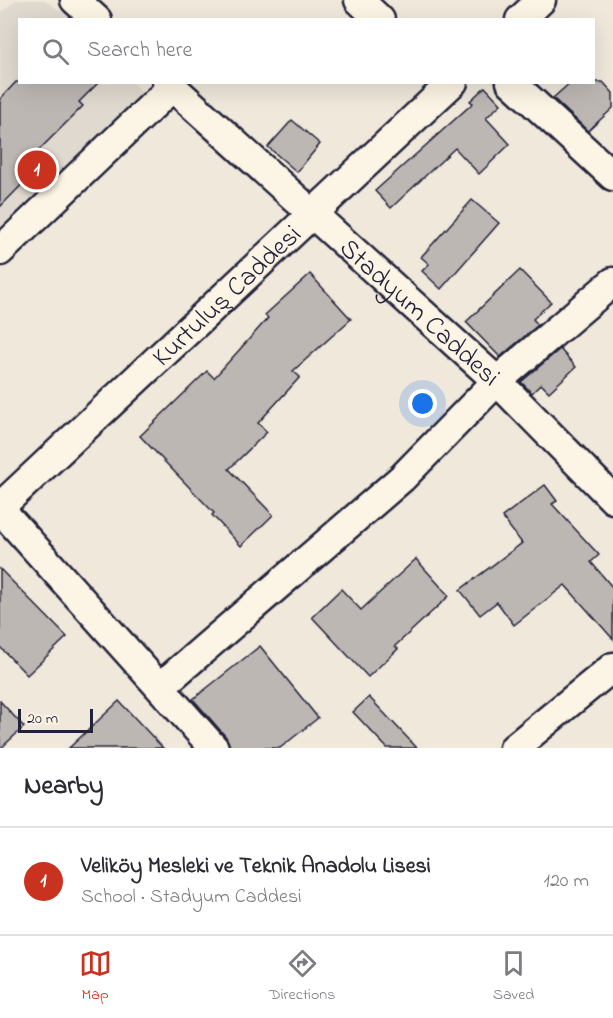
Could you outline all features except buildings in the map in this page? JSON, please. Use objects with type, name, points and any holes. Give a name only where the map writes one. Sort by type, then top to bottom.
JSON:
[{"type":"street","points":[[75,0],[95,18]]},
{"type":"street","points":[[359,0],[378,18]]},
{"type":"street","points":[[522,18],[540,0]]},
{"type":"street","name":"Kurtuluş Caddesi","points":[[0,508],[450,84]]},
{"type":"street","points":[[513,84],[613,176]]},
{"type":"street","points":[[0,251],[170,85]]},
{"type":"street","name":"Stadyum Caddesi","points":[[170,85],[497,381],[613,499]]},
{"type":"street","points":[[159,687],[402,478],[497,381],[613,282]]},
{"type":"street","points":[[0,508],[214,748]]},
{"type":"street","points":[[514,748],[613,667]]},
{"type":"shaded area","points":[[16,0],[44,0],[71,18],[18,18],[18,84],[134,84],[147,97],[0,242],[0,13]]},
{"type":"place","name":"Veliköy Mesleki ve Teknik Anadolu Lisesi","points":[[37,170]]}]
